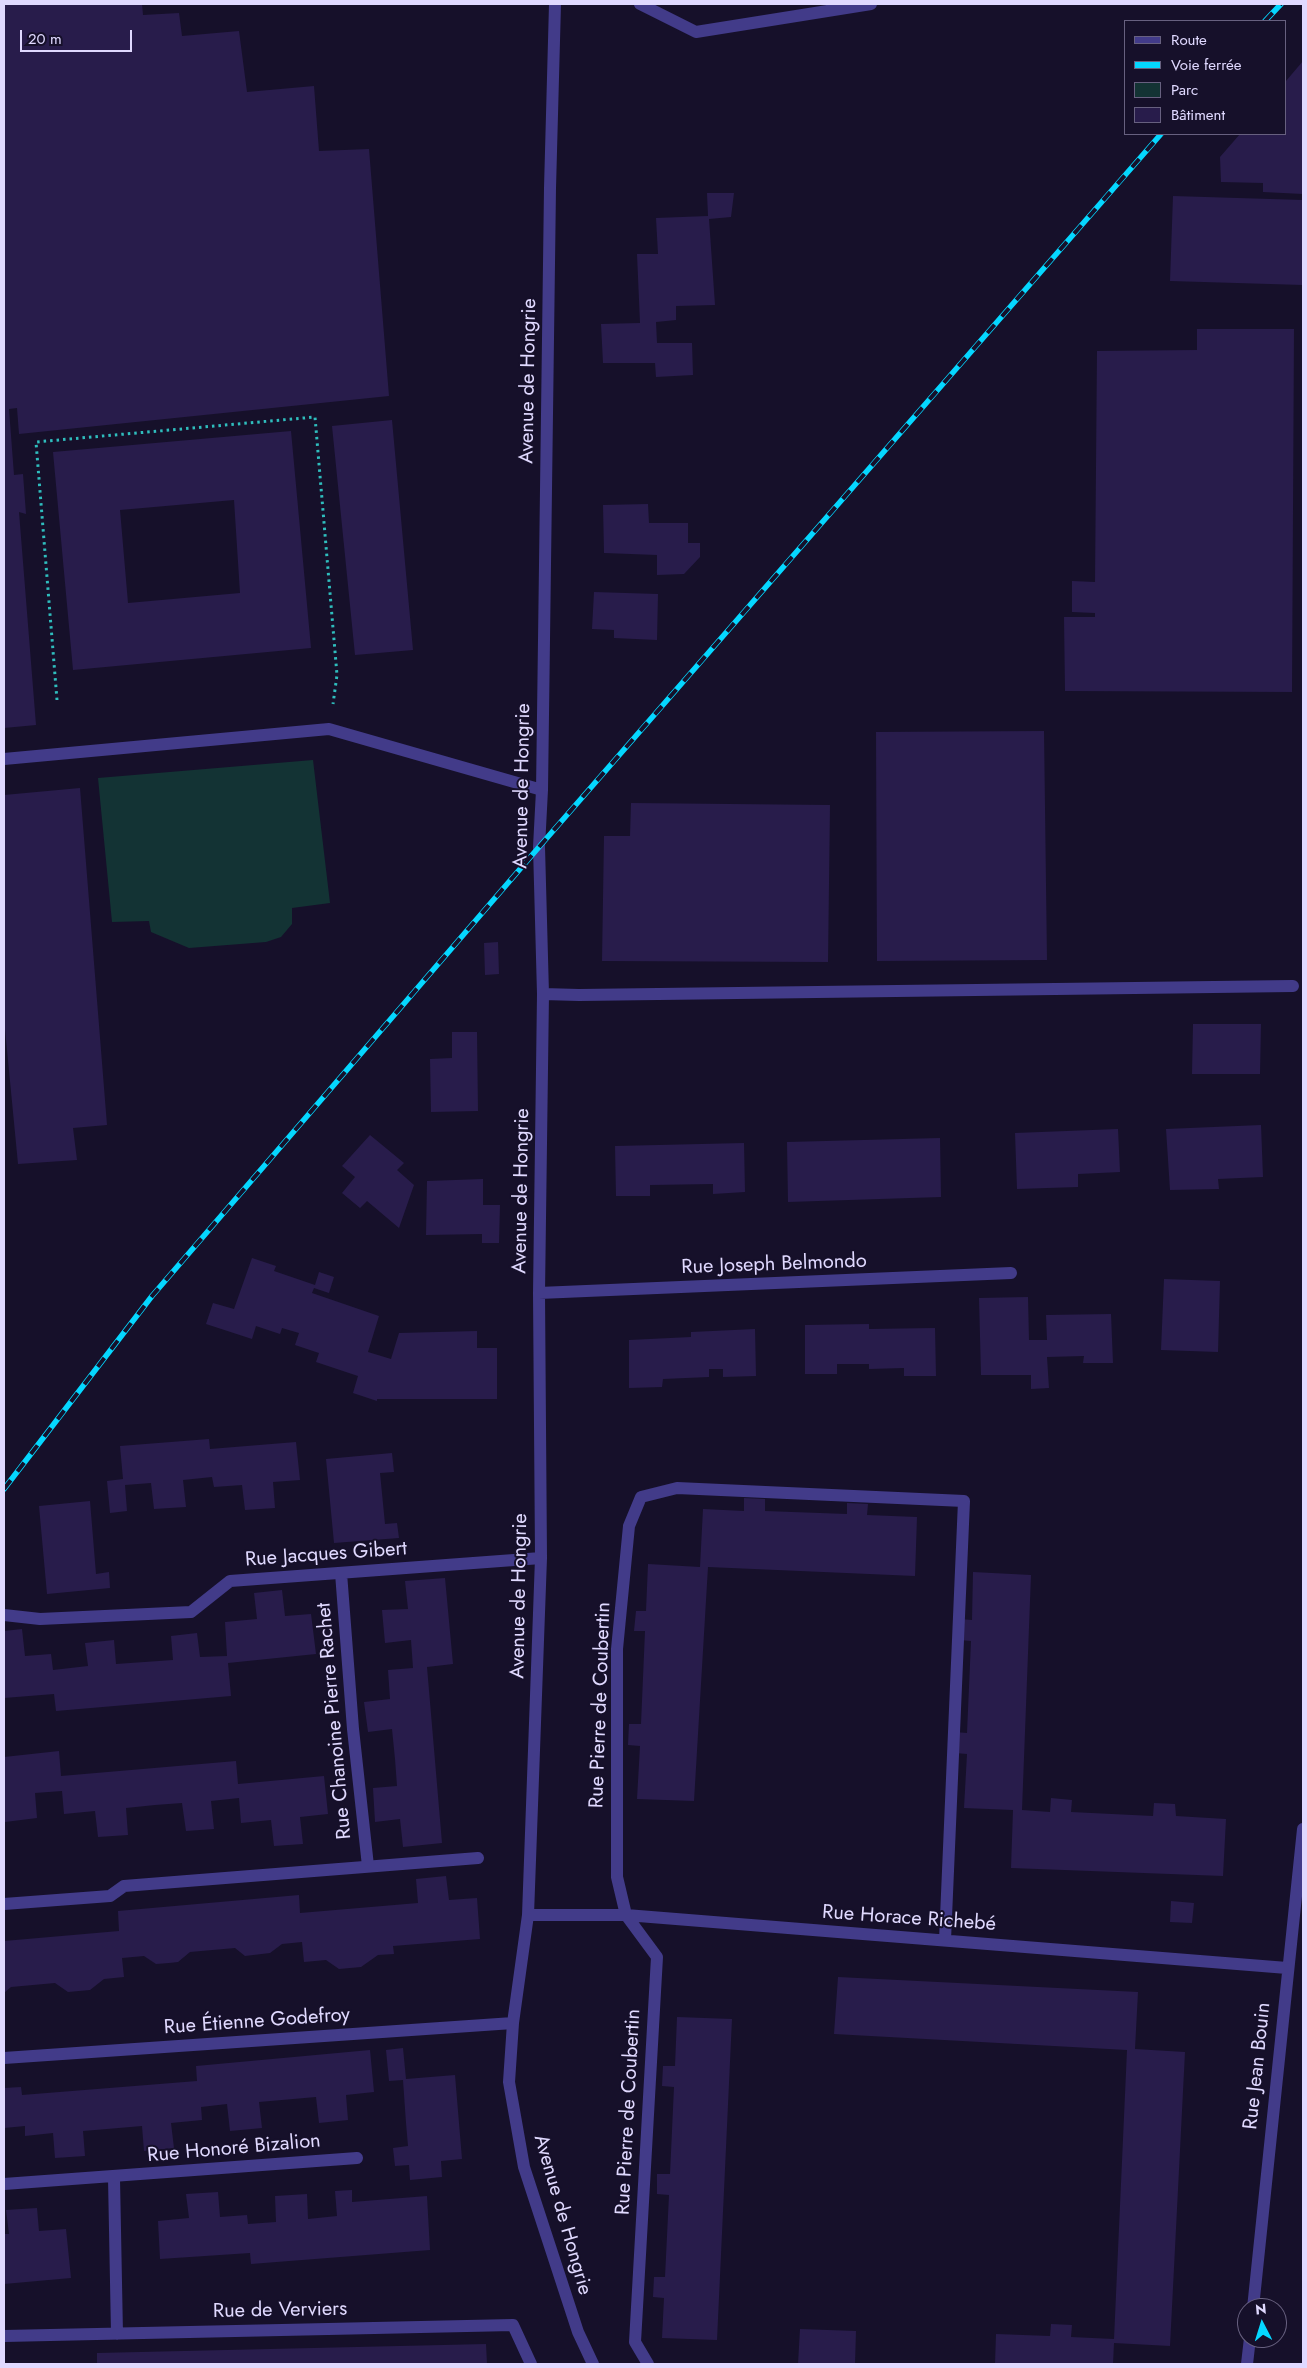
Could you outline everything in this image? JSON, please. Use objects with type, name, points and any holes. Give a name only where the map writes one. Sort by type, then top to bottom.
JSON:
[{"type":"street","name":"Avenue de Hongrie","points":[[555,4],[550,188],[542,790],[539,847],[543,994],[539,1293],[541,1558],[528,1915],[513,2023],[509,2082],[524,2167],[578,2332],[593,2364]]},
{"type":"street","points":[[640,4],[696,32],[872,4]]},
{"type":"street","points":[[4,759],[329,729],[542,790]]},
{"type":"street","points":[[543,994],[579,996],[1293,986]]},
{"type":"street","name":"Rue Joseph Belmondo","points":[[539,1293],[1011,1274]]},
{"type":"street","name":"Rue Pierre de Coubertin","points":[[648,2364],[635,2342],[657,1957],[626,1915],[617,1876],[617,1649],[629,1526],[641,1497],[677,1488],[964,1501],[945,1940]]},
{"type":"street","name":"Rue Jacques Gibert","points":[[4,1615],[40,1619],[191,1612],[230,1581],[541,1558]]},
{"type":"street","name":"Rue Chanoine Pierre Rachet","points":[[340,1573],[353,1729],[368,1866]]},
{"type":"street","name":"Rue Jean Bouin","points":[[1253,2298],[1303,1829]]},
{"type":"street","name":"Rue Chanoine Pierre Rachet","points":[[4,1904],[110,1896],[124,1886],[478,1858]]},
{"type":"street","name":"Rue Horace Richebé","points":[[528,1915],[626,1915],[1287,1968]]},
{"type":"street","name":"Rue Étienne Godefroy","points":[[4,2058],[513,2023]]},
{"type":"street","name":"Rue Honoré Bizalion","points":[[4,2184],[114,2178],[357,2158]]},
{"type":"street","points":[[114,2178],[117,2334]]},
{"type":"street","name":"Rue de Verviers","points":[[4,2336],[513,2325],[531,2364]]},
{"type":"street","points":[[1247,2364],[1249,2348]]},
{"type":"path","points":[[57,700],[36,442],[315,417],[337,675],[329,729]]},
{"type":"green space","points":[[313,760],[330,903],[292,908],[292,924],[281,937],[266,942],[189,948],[151,932],[149,921],[112,922],[98,778]]},
{"type":"building","points":[[4,4],[142,4],[143,15],[179,13],[182,36],[239,31],[247,92],[314,86],[319,151],[369,149],[389,396],[19,434],[17,408],[9,409],[14,475],[23,474],[26,514],[19,512],[36,725],[4,728]]},
{"type":"building","points":[[1303,61],[1303,194],[1263,192],[1263,183],[1221,182],[1220,157],[1239,135],[1287,135],[1287,80]]},
{"type":"building","points":[[707,193],[734,193],[731,217],[709,219],[715,305],[676,306],[676,320],[656,322],[657,343],[692,343],[693,375],[656,377],[655,363],[603,363],[601,324],[640,323],[637,254],[658,254],[656,218],[708,216]]},
{"type":"building","points":[[1173,196],[1303,200],[1303,285],[1170,281]]},
{"type":"building","points":[[1197,329],[1294,329],[1292,692],[1065,691],[1064,617],[1095,617],[1095,613],[1072,612],[1072,581],[1095,582],[1097,351],[1197,350]]},
{"type":"building","points":[[392,420],[413,650],[355,655],[332,426]]},
{"type":"building","points":[[291,431],[311,648],[73,670],[53,452]],"holes":[[[234,500],[240,593],[128,603],[120,510]]]},
{"type":"building","points":[[648,504],[649,523],[688,523],[688,543],[700,543],[700,557],[684,574],[657,575],[657,555],[604,553],[603,505]]},
{"type":"building","points":[[594,592],[658,594],[657,640],[614,638],[614,630],[592,629]]},
{"type":"building","points":[[1044,731],[1047,960],[877,961],[876,732]]},
{"type":"building","points":[[80,788],[107,1125],[73,1128],[77,1160],[18,1164],[4,1019],[4,795]]},
{"type":"building","points":[[631,803],[830,805],[828,962],[602,961],[604,836],[630,836]]},
{"type":"building","points":[[498,942],[499,974],[485,975],[484,943]]},
{"type":"building","points":[[1193,1024],[1261,1024],[1260,1074],[1192,1074]]},
{"type":"building","points":[[452,1032],[477,1032],[478,1111],[431,1112],[430,1059],[452,1058]]},
{"type":"building","points":[[1261,1125],[1263,1177],[1218,1179],[1219,1189],[1170,1190],[1166,1129]]},
{"type":"building","points":[[1118,1129],[1120,1172],[1078,1174],[1078,1187],[1017,1189],[1015,1133]]},
{"type":"building","points":[[370,1135],[404,1163],[397,1170],[414,1185],[399,1228],[367,1201],[360,1208],[342,1193],[355,1177],[342,1166]]},
{"type":"building","points":[[940,1138],[941,1197],[788,1202],[787,1142]]},
{"type":"building","points":[[744,1143],[745,1192],[713,1194],[713,1184],[650,1185],[650,1196],[616,1196],[615,1146]]},
{"type":"building","points":[[483,1179],[483,1205],[500,1205],[499,1243],[482,1243],[482,1234],[426,1235],[427,1181]]},
{"type":"building","points":[[252,1258],[276,1266],[274,1271],[315,1285],[319,1272],[334,1277],[329,1293],[314,1288],[312,1293],[379,1316],[368,1352],[391,1359],[399,1333],[477,1331],[477,1348],[497,1348],[497,1399],[377,1399],[377,1401],[353,1393],[358,1376],[316,1362],[319,1353],[295,1345],[299,1333],[282,1328],[280,1334],[256,1326],[252,1339],[206,1324],[213,1303],[234,1309]]},
{"type":"building","points":[[1164,1279],[1220,1281],[1218,1352],[1161,1350]]},
{"type":"building","points":[[1028,1297],[1029,1340],[1047,1340],[1046,1315],[1111,1314],[1113,1363],[1083,1363],[1084,1356],[1047,1357],[1049,1388],[1031,1389],[1031,1375],[981,1375],[979,1298]]},
{"type":"building","points":[[869,1324],[869,1329],[935,1328],[936,1376],[904,1376],[904,1368],[869,1369],[869,1364],[837,1364],[837,1374],[805,1374],[805,1325]]},
{"type":"building","points":[[755,1329],[756,1376],[723,1377],[723,1369],[709,1369],[709,1377],[663,1379],[662,1387],[629,1388],[629,1340],[691,1337],[691,1332]]},
{"type":"building","points":[[209,1439],[210,1449],[296,1442],[300,1480],[273,1482],[275,1508],[245,1510],[242,1485],[214,1487],[212,1477],[183,1480],[186,1507],[154,1509],[151,1483],[125,1485],[127,1511],[110,1513],[107,1481],[123,1479],[120,1446]]},
{"type":"building","points":[[392,1453],[394,1472],[380,1473],[385,1524],[397,1523],[399,1538],[334,1543],[326,1459]]},
{"type":"building","points":[[744,1498],[765,1499],[765,1511],[847,1514],[847,1503],[868,1504],[867,1515],[917,1517],[915,1576],[708,1567],[694,1801],[637,1799],[640,1746],[628,1745],[629,1724],[641,1724],[645,1631],[634,1631],[636,1611],[646,1611],[648,1564],[700,1567],[703,1509],[744,1511]]},
{"type":"building","points":[[90,1501],[96,1574],[109,1572],[110,1588],[47,1594],[39,1506]]},
{"type":"building","points":[[973,1572],[1031,1575],[1022,1810],[1050,1812],[1051,1798],[1072,1800],[1071,1812],[1153,1816],[1154,1803],[1175,1804],[1176,1816],[1226,1819],[1223,1876],[1011,1868],[1013,1810],[964,1808],[967,1754],[955,1753],[955,1732],[967,1733],[971,1641],[960,1640],[960,1619],[972,1620]]},
{"type":"building","points":[[445,1578],[453,1664],[427,1667],[442,1843],[403,1847],[400,1819],[375,1822],[373,1788],[397,1786],[395,1759],[392,1729],[368,1732],[364,1702],[390,1699],[388,1670],[413,1668],[411,1640],[385,1643],[382,1610],[408,1609],[405,1581]]},
{"type":"building","points":[[282,1590],[285,1616],[311,1614],[316,1654],[228,1663],[231,1696],[56,1711],[54,1694],[4,1698],[4,1631],[22,1629],[25,1656],[51,1654],[53,1670],[88,1666],[85,1643],[114,1640],[116,1664],[173,1660],[171,1636],[197,1633],[200,1657],[227,1656],[225,1622],[257,1619],[254,1593]]},
{"type":"building","points":[[59,1751],[61,1776],[236,1761],[238,1784],[324,1776],[328,1814],[300,1817],[303,1844],[274,1846],[271,1820],[241,1823],[239,1798],[211,1801],[214,1829],[186,1831],[182,1803],[126,1808],[128,1835],[98,1837],[95,1811],[64,1814],[62,1791],[35,1793],[37,1818],[5,1822],[4,1757]]},
{"type":"building","points":[[446,1876],[449,1900],[477,1898],[480,1939],[393,1946],[394,1954],[378,1955],[361,1967],[339,1969],[326,1960],[304,1962],[302,1942],[282,1944],[270,1953],[245,1956],[235,1948],[190,1952],[178,1962],[169,1963],[156,1964],[144,1956],[122,1958],[124,1977],[104,1979],[90,1990],[68,1992],[55,1983],[11,1987],[4,1993],[4,1941],[119,1931],[118,1911],[299,1895],[300,1913],[418,1903],[416,1879]]},
{"type":"building","points":[[1171,1901],[1194,1903],[1192,1923],[1170,1922]]},
{"type":"building","points":[[838,1977],[1138,1992],[1135,2049],[1185,2052],[1170,2346],[1114,2343],[1113,2364],[995,2364],[996,2334],[1050,2336],[1051,2324],[1072,2325],[1071,2337],[1114,2339],[1127,2050],[834,2034]]},
{"type":"building","points":[[677,2017],[732,2019],[717,2340],[662,2338],[664,2298],[653,2297],[654,2277],[665,2277],[669,2195],[657,2194],[657,2174],[670,2174],[674,2087],[662,2086],[663,2066],[675,2066]]},
{"type":"building","points":[[403,2048],[406,2079],[455,2075],[462,2159],[441,2161],[442,2177],[410,2180],[409,2165],[395,2166],[393,2148],[408,2146],[403,2080],[389,2081],[386,2050]]},
{"type":"building","points":[[370,2050],[374,2092],[346,2095],[348,2120],[319,2123],[316,2097],[259,2102],[262,2128],[230,2131],[227,2104],[201,2107],[202,2120],[171,2123],[174,2148],[144,2151],[142,2126],[83,2131],[85,2156],[55,2158],[53,2133],[25,2136],[25,2126],[4,2128],[4,2088],[21,2087],[22,2095],[197,2081],[196,2066]]},
{"type":"building","points":[[352,2190],[352,2202],[427,2196],[430,2250],[251,2264],[250,2253],[160,2259],[158,2221],[189,2218],[186,2194],[218,2192],[220,2217],[247,2215],[248,2224],[276,2222],[275,2196],[307,2194],[308,2219],[337,2216],[335,2191]]},
{"type":"building","points":[[37,2208],[39,2231],[66,2229],[71,2278],[4,2284],[4,2234],[9,2234],[6,2210]]},
{"type":"building","points":[[800,2329],[856,2331],[855,2364],[798,2364]]},
{"type":"building","points":[[486,2344],[487,2364],[97,2364],[97,2353]]},
{"type":"railway","points":[[1266,20],[1281,4]]},
{"type":"railway","points":[[4,1489],[152,1296],[539,847],[1160,135]]}]
